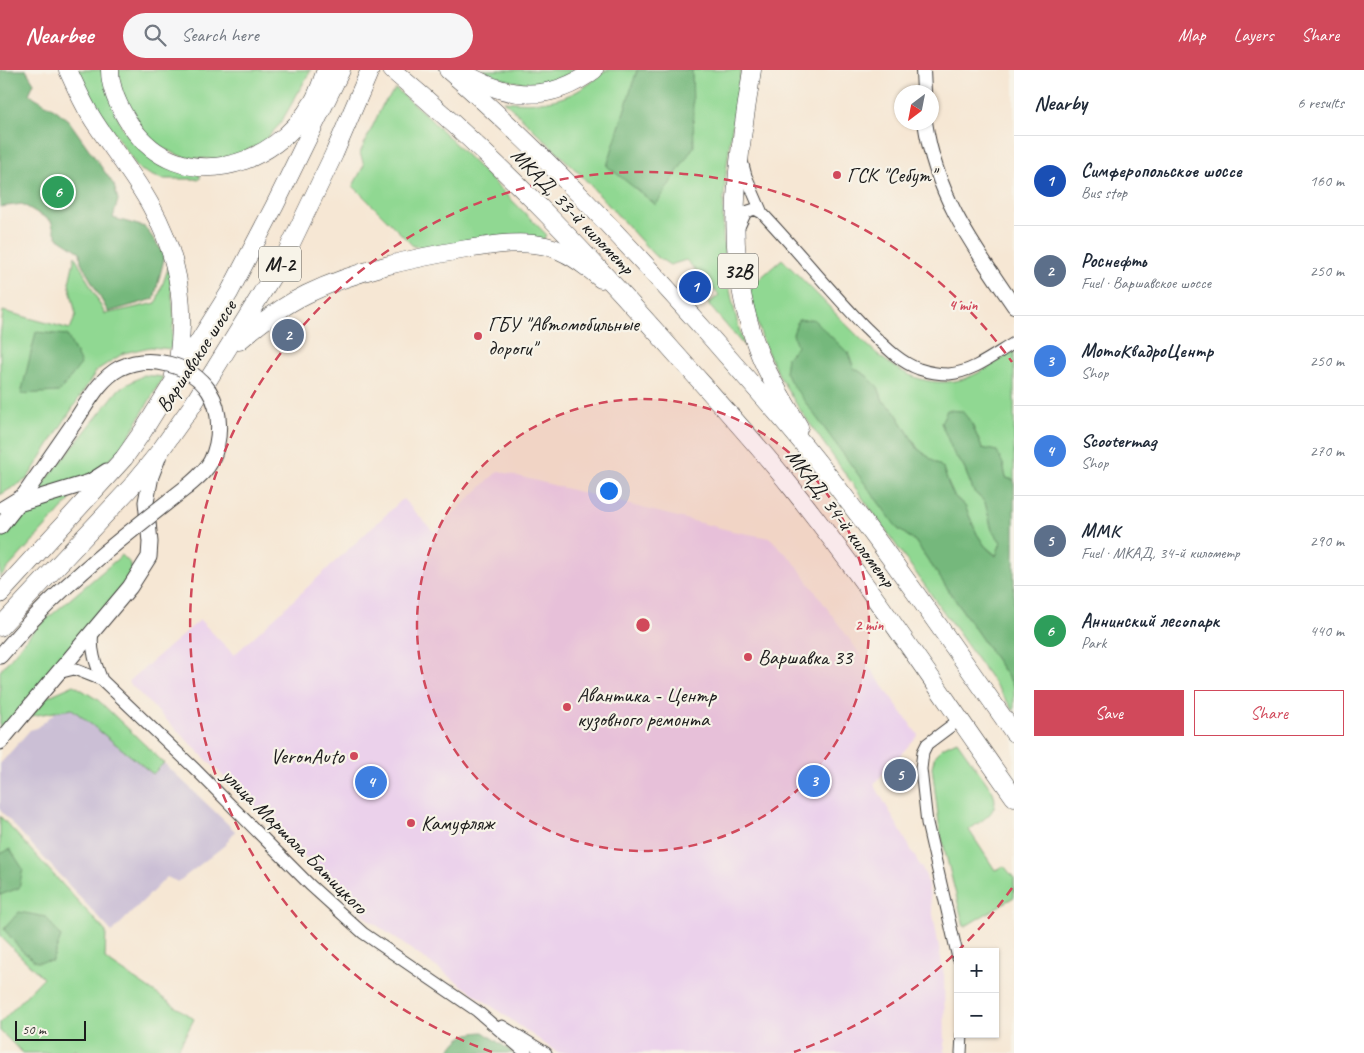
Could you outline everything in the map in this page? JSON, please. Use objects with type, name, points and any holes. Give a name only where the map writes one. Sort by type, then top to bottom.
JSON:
[{"type":"main road","points":[[55,70],[129,170],[164,230],[173,258],[181,315],[176,369],[168,393]]},
{"type":"main road","points":[[68,70],[76,89],[98,127]]},
{"type":"main road","points":[[110,70],[116,98],[140,139],[158,154],[180,164],[203,168],[226,167],[248,160],[266,151],[297,123],[313,102]]},
{"type":"main road","points":[[287,181],[313,102],[326,70]]},
{"type":"main road","name":"Варшавское шоссе","points":[[0,594],[124,458],[168,393],[229,293],[287,181],[341,70]]},
{"type":"main road","name":"МКАД, 33-й километр","points":[[392,70],[523,189],[639,312],[712,394]]},
{"type":"main road","name":"МКАД, 33-й километр","points":[[448,70],[516,131],[588,203],[739,370]]},
{"type":"main road","points":[[460,70],[488,86],[507,92],[544,94],[578,82],[594,70]]},
{"type":"main road","name":"32B","points":[[752,70],[740,152],[734,212],[734,239],[741,289],[758,350],[775,385],[803,434],[854,508]]},
{"type":"main road","name":"Варшавское шоссе","points":[[0,627],[131,487],[160,451],[192,406],[286,254],[328,167],[367,78]]},
{"type":"main road","points":[[227,351],[286,306],[307,294],[358,273],[438,254],[507,244],[546,246],[562,251],[590,270],[639,312]]},
{"type":"main road","points":[[0,527],[106,378],[120,368],[142,362],[162,362],[180,368],[195,377],[209,391],[216,407],[219,423],[217,443],[212,460],[204,472],[84,569],[30,622],[0,656]]},
{"type":"main road","name":"МКАД, 34-й километр","points":[[739,370],[854,508],[1014,733]]},
{"type":"main road","name":"МКАД, 34-й километр","points":[[712,394],[791,487],[824,531],[1014,797]]},
{"type":"main road","points":[[0,742],[130,587],[149,557],[150,542],[146,502],[151,476],[160,451]]},
{"type":"main road","points":[[22,498],[90,482],[124,458]]},
{"type":"street","points":[[924,70],[924,85]]},
{"type":"street","points":[[926,130],[936,171],[958,222],[1014,306]]},
{"type":"street","points":[[740,152],[746,176],[762,213],[835,297],[879,341],[903,360],[918,369],[950,374],[980,364],[1014,343]]},
{"type":"street","points":[[734,239],[746,212],[755,209],[762,213]]},
{"type":"street","points":[[0,508],[22,498]]},
{"type":"street","name":"улица Маршала Батицкого","points":[[93,632],[91,640],[94,660],[102,680]]},
{"type":"street","name":"улица Маршала Батицкого","points":[[58,673],[74,669],[102,680],[171,745],[347,920],[477,1011],[546,1053]]},
{"type":"street","points":[[956,948],[927,823],[921,769],[922,752],[928,744],[960,720]]},
{"type":"street","name":"улица Маршала Батицкого","points":[[477,1011],[526,1053]]},
{"type":"street","points":[[962,1038],[962,1053]]},
{"type":"shaded area","points":[[498,471],[732,531],[770,538],[794,562],[918,735],[874,784],[926,876],[944,975],[945,1053],[558,1053],[368,919],[128,682],[200,620],[234,655],[403,499],[434,532]]},
{"type":"shaded area","points":[[72,709],[153,774],[164,763],[235,831],[225,845],[178,882],[167,877],[112,932],[0,810],[0,764],[30,730],[37,728],[57,711]]},
{"type":"green space","points":[[0,70],[26,70],[34,83],[29,94],[56,110],[69,121],[114,185],[118,200],[113,218],[145,227],[165,255],[154,299],[108,312],[81,262],[80,252],[57,237],[51,221],[22,204],[0,207]]},
{"type":"green space","points":[[77,70],[102,70],[120,122],[138,147],[166,165],[200,175],[200,179],[163,179],[139,169],[108,124]]},
{"type":"green space","points":[[118,70],[311,70],[280,124],[261,144],[224,160],[183,157],[162,148],[145,133],[122,94]]},
{"type":"green space","points":[[482,70],[578,70],[550,82],[530,83],[500,78]]},
{"type":"green space","points":[[606,70],[741,70],[725,181],[723,234],[729,283],[744,346],[708,304],[719,295],[686,260],[670,265],[654,255],[581,175],[504,101],[533,102],[559,99],[582,88]]},
{"type":"green space","points":[[637,70],[692,70],[694,146],[656,205],[607,166]]},
{"type":"green space","points":[[396,89],[426,115],[546,234],[544,239],[432,248],[413,246],[353,186],[364,165],[360,153],[383,104]]},
{"type":"green space","points":[[75,256],[105,314],[156,303],[169,266],[174,316],[171,349],[150,347],[124,353],[97,370],[27,479],[0,495],[0,337],[3,311],[70,329],[76,315],[69,283]]},
{"type":"green space","points":[[782,259],[864,342],[892,365],[908,374],[924,380],[941,382],[960,380],[981,371],[1014,351],[1014,480],[1006,478],[1003,464],[982,448],[971,422],[954,454],[963,465],[974,492],[985,502],[992,530],[1001,542],[997,556],[985,546],[977,534],[965,506],[954,496],[943,468],[918,449],[894,410],[883,401],[878,387],[867,376],[854,368],[848,352],[898,529],[915,541],[1014,686],[1014,711],[798,407],[780,377],[764,345],[748,289]]},
{"type":"green space","points":[[813,319],[848,353],[854,368],[867,376],[878,387],[883,401],[894,410],[918,449],[943,468],[954,496],[965,506],[977,534],[985,546],[996,556],[1001,542],[992,530],[985,502],[974,492],[963,465],[954,454],[941,423],[947,410],[962,411],[971,422],[982,448],[997,451],[1003,464],[1006,478],[1014,480],[1014,686],[915,541],[898,529],[785,372],[787,357],[797,347],[793,334],[798,320]]},
{"type":"green space","points":[[36,332],[67,335],[81,364],[59,392],[21,394]]},
{"type":"green space","points":[[144,375],[163,377],[122,448],[97,472],[35,494],[119,389]]},
{"type":"green space","points":[[67,494],[70,500],[0,577],[0,535],[19,508]]},
{"type":"green space","points":[[122,555],[130,563],[134,574],[0,736],[0,671],[35,629]]},
{"type":"green space","points":[[74,685],[98,700],[164,763],[153,774],[72,709],[31,716],[47,697]]},
{"type":"green space","points":[[957,741],[993,792],[995,799],[989,815],[969,830],[995,870],[1004,866],[1014,878],[1014,897],[964,927],[940,831],[932,767],[935,755],[942,748]]},
{"type":"green space","points":[[0,816],[106,932],[105,959],[194,1019],[176,1053],[79,1053],[76,1050],[66,1053],[23,1053],[0,1031],[0,1023],[43,978],[0,936]]},
{"type":"green space","points":[[10,849],[23,869],[19,888],[0,895],[0,854]]},
{"type":"green space","points":[[19,912],[46,917],[61,937],[52,961],[36,962],[21,950],[4,929]]},
{"type":"green space","points":[[483,1032],[514,1053],[448,1053],[462,1037],[471,1033]]},
{"type":"place","name":"ГСК \"Себут\"","points":[[837,175]]},
{"type":"place","name":"Аннинский лесопарк","points":[[58,192]]},
{"type":"place","name":"Симферопольское шоссе","points":[[695,287]]},
{"type":"place","name":"Роснефть","points":[[288,335]]},
{"type":"place","name":"ГБУ \"Автомобильные дороги\"","points":[[478,336]]},
{"type":"place","name":"Варшавка 33","points":[[748,657]]},
{"type":"place","name":"Авантика - Центр кузовного ремонта","points":[[567,707]]},
{"type":"place","name":"VeronAuto","points":[[354,756]]},
{"type":"place","name":"ММК","points":[[900,775]]},
{"type":"place","name":"МотоКвадроЦентр","points":[[814,781]]},
{"type":"place","name":"Scootermag","points":[[371,782]]},
{"type":"place","name":"Камуфляж","points":[[411,823]]}]
